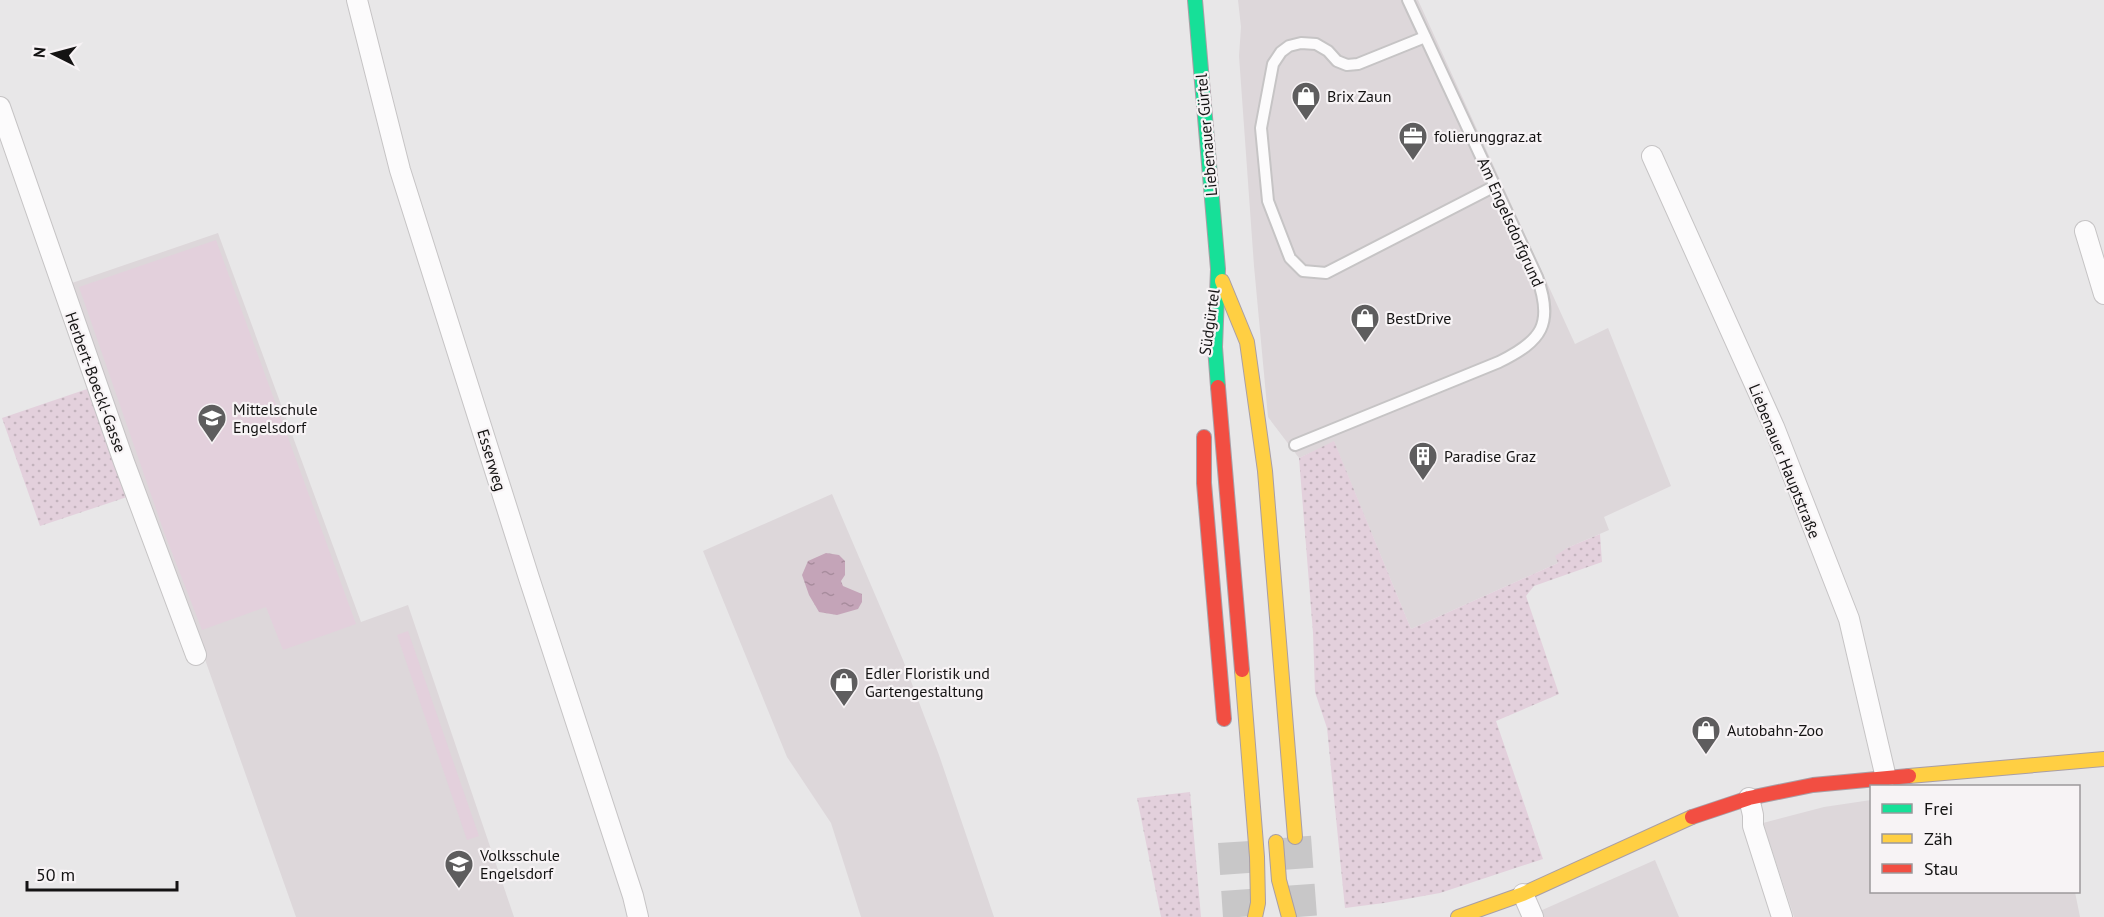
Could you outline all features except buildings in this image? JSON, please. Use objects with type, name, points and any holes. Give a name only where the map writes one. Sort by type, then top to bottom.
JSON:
[{"type":"main road","name":"Liebenauer Gürtel","points":[[1195,0],[1218,269]]},
{"type":"main road","points":[[1218,269],[1235,356]]},
{"type":"main road","points":[[1218,269],[1215,347],[1257,857],[1258,903],[1255,917]]},
{"type":"main road","name":"Südgürtel","points":[[1203,371],[1203,349],[1218,269]]},
{"type":"main road","name":"Südgürtel","points":[[1218,269],[1247,342],[1265,471],[1295,837]]},
{"type":"main road","points":[[1204,427],[1204,483],[1226,738]]},
{"type":"main road","points":[[1458,917],[1523,894],[1652,833],[1702,813],[1749,798],[1813,785],[2104,759]]},
{"type":"main road","points":[[1264,917],[1272,915],[1289,917],[1279,880],[1275,833]]},
{"type":"street","name":"Esserweg","points":[[357,0],[400,170],[638,917]]},
{"type":"street","name":"Herbert-Boeckl-Gasse","points":[[0,107],[120,450],[196,655]]},
{"type":"street","name":"Liebenauer Hauptstraße","points":[[1652,156],[1773,427],[1849,619],[1886,778]]},
{"type":"street","points":[[2085,231],[2104,294]]},
{"type":"street","points":[[1749,798],[1753,826],[1782,917]]},
{"type":"street","points":[[1523,894],[1533,917]]},
{"type":"lane","name":"Am Engelsdorfgrund","points":[[1295,445],[1499,362],[1522,350],[1538,334],[1545,312],[1543,292],[1408,0]]},
{"type":"lane","points":[[1425,37],[1358,64],[1347,65],[1337,61],[1322,46],[1301,43],[1281,52],[1273,64],[1261,128],[1268,201],[1290,258],[1303,271],[1326,273],[1495,186]]},
{"type":"shaded area","points":[[1238,0],[1418,0],[1575,344],[1608,328],[1671,486],[1604,517],[1609,530],[1567,548],[1558,563],[1411,629],[1334,442],[1299,458],[1268,417],[1254,266],[1239,56],[1241,27]]},
{"type":"shaded area","name":"Mittelschule Engelsdorf","points":[[218,233],[361,622],[408,605],[514,917],[296,917],[72,283]]},
{"type":"shaded area","points":[[216,240],[356,624],[283,650],[266,607],[202,630],[164,532],[79,287]]},
{"type":"shaded area","points":[[90,388],[130,496],[40,526],[2,418]]},
{"type":"shaded area","points":[[1334,441],[1411,629],[1558,563],[1555,556],[1567,548],[1600,534],[1602,562],[1534,586],[1526,596],[1559,694],[1496,721],[1543,859],[1440,893],[1345,908],[1327,728],[1315,692],[1313,633],[1299,458]]},
{"type":"shaded area","name":"Edler Floristik und Gartengestaltung","points":[[832,494],[903,660],[939,755],[994,917],[861,917],[831,823],[787,757],[703,551]]},
{"type":"shaded area","points":[[408,631],[479,836],[467,840],[397,635]]},
{"type":"shaded area","points":[[1190,792],[1201,917],[1161,917],[1137,798]]},
{"type":"shaded area","points":[[1870,800],[1870,893],[2075,893],[2080,917],[1794,917],[1763,823],[1824,807]]},
{"type":"shaded area","points":[[1655,860],[1679,917],[1543,917],[1540,911]]},
{"type":"water","points":[[826,553],[839,555],[845,561],[845,575],[841,581],[843,586],[862,594],[862,602],[858,609],[837,615],[819,612],[809,595],[802,575],[808,561]]},
{"type":"tunnel","points":[[1295,837],[1301,917]]},
{"type":"tunnel","points":[[1234,842],[1239,917]]},
{"type":"traffic: fast","points":[[1195,0],[1218,269],[1215,347],[1218,387]]},
{"type":"traffic: slow","points":[[1222,281],[1247,342],[1265,471],[1295,837]]},
{"type":"traffic: slow","points":[[1242,670],[1257,857],[1258,903],[1255,917]]},
{"type":"traffic: slow","points":[[1909,776],[2104,759]]},
{"type":"traffic: slow","points":[[1458,917],[1523,894],[1692,817]]},
{"type":"traffic: slow","points":[[1276,842],[1279,880],[1289,917]]},
{"type":"traffic: jam","points":[[1218,387],[1242,670]]},
{"type":"traffic: jam","points":[[1204,437],[1204,483],[1224,719]]},
{"type":"traffic: jam","points":[[1692,817],[1749,798],[1813,785],[1909,776]]},
{"type":"place","name":"Brix Zaun","points":[[1306,122]]},
{"type":"place","name":"folierunggraz.at","points":[[1413,162]]},
{"type":"place","name":"BestDrive","points":[[1365,344]]},
{"type":"place","name":"Mittelschule Engelsdorf","points":[[212,444]]},
{"type":"place","name":"Paradise Graz","points":[[1423,482]]},
{"type":"place","name":"Edler Floristik und Gartengestaltung","points":[[844,708]]},
{"type":"place","name":"Autobahn-Zoo","points":[[1706,756]]},
{"type":"place","name":"Volksschule Engelsdorf","points":[[459,890]]}]
